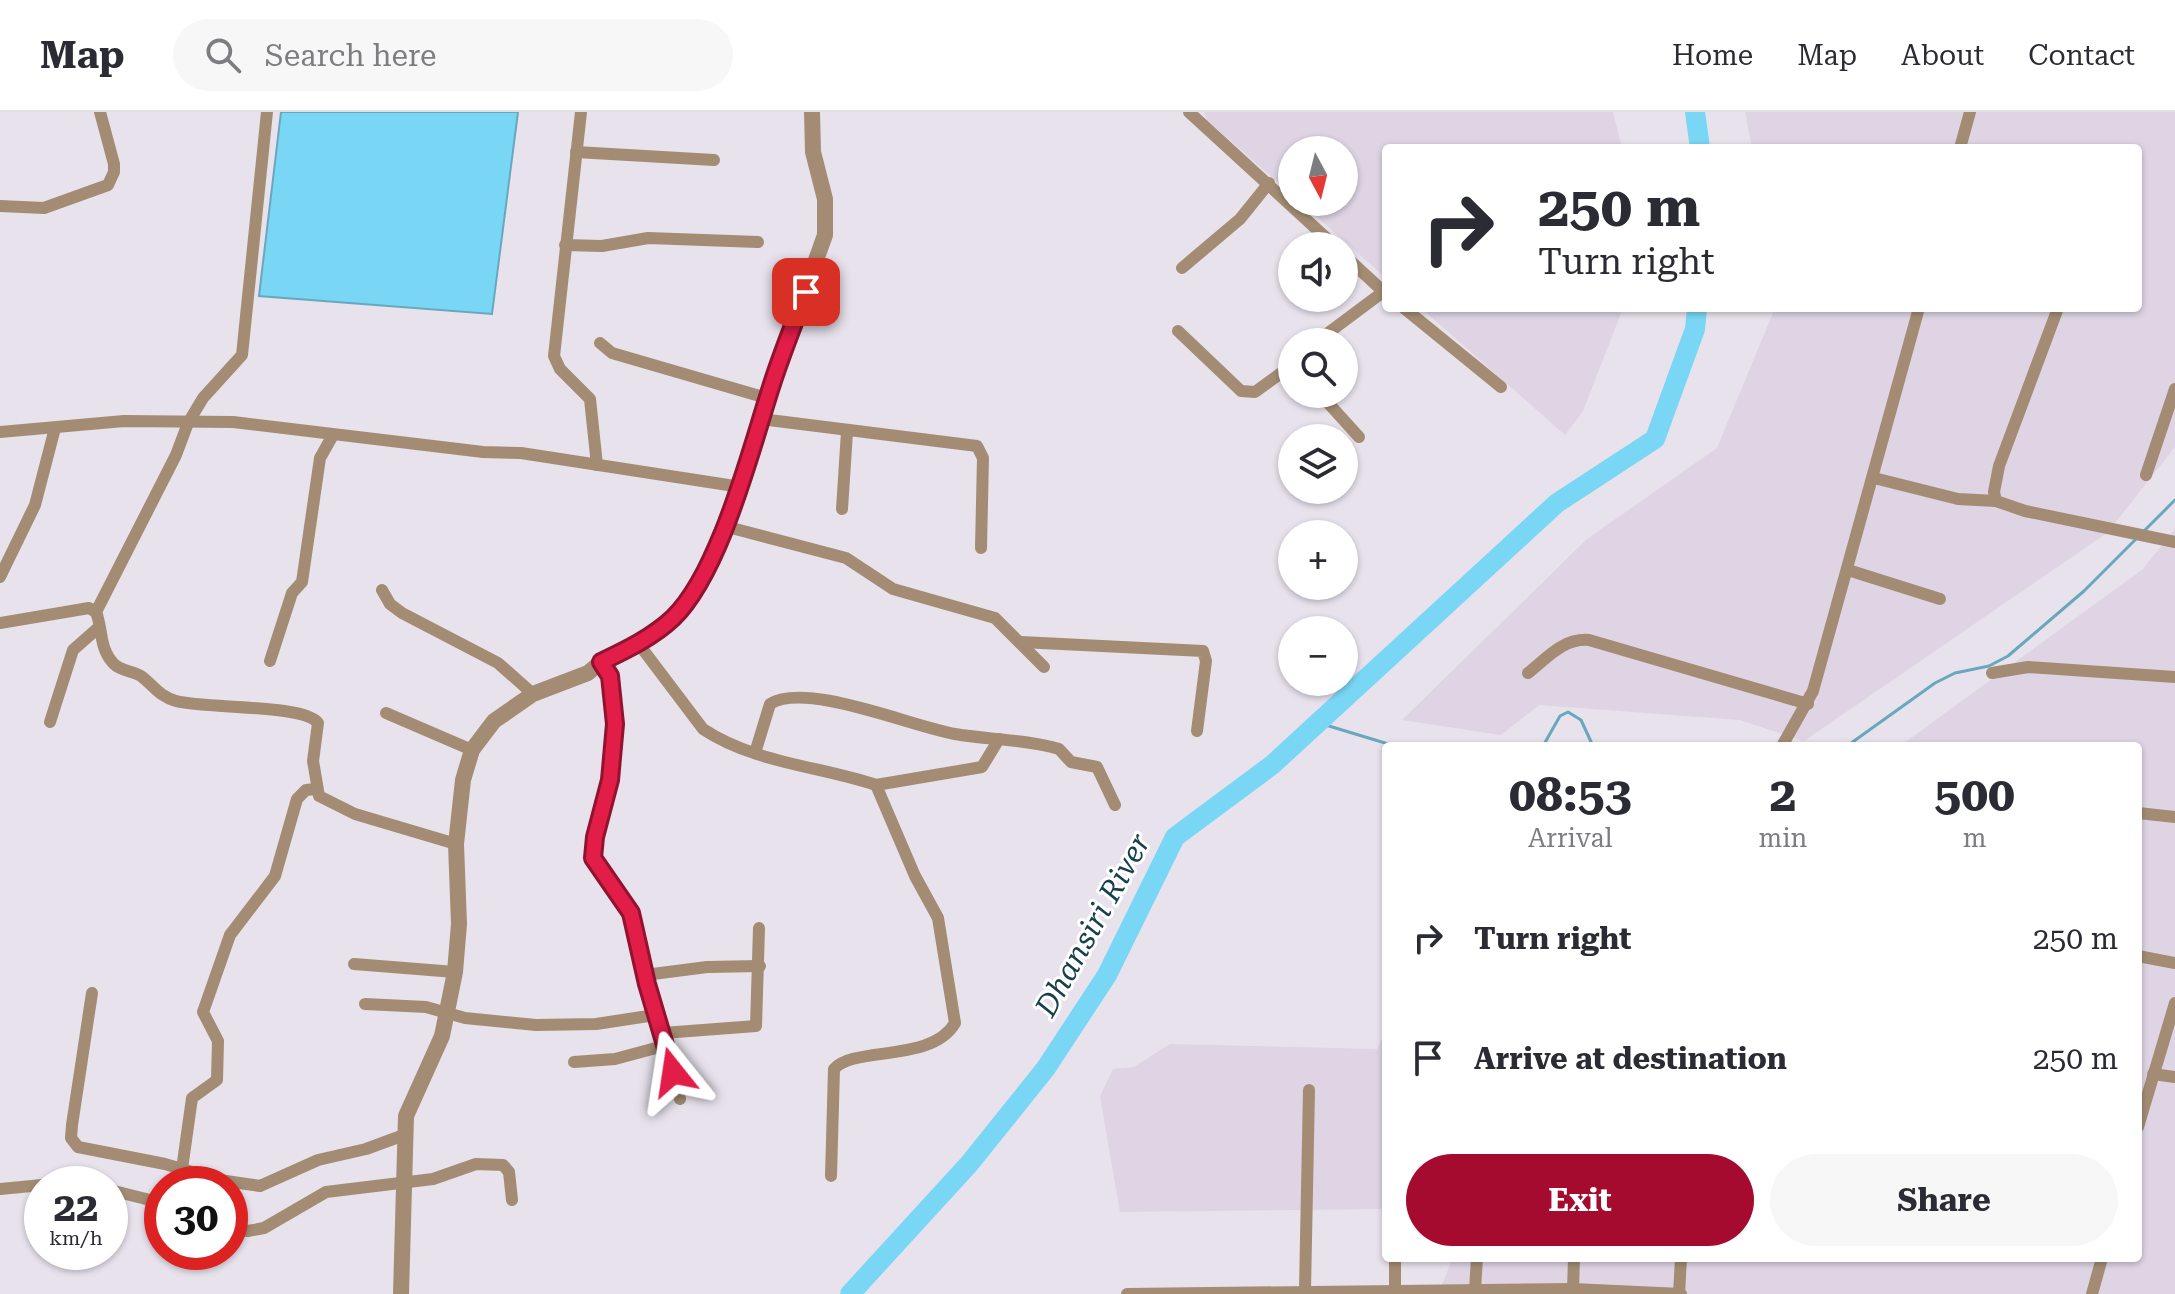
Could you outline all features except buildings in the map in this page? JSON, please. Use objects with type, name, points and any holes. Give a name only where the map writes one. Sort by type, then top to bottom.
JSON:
[{"type":"street","points":[[0,206],[44,208],[108,185],[114,164],[100,112]]},
{"type":"street","points":[[267,112],[242,355],[203,398],[188,423],[176,455],[96,612],[100,638],[113,663],[144,678],[163,697],[189,704],[289,710],[313,717],[319,731],[313,761],[316,789],[326,801],[355,814],[456,844]]},
{"type":"street","points":[[581,112],[554,356],[560,369],[590,399],[597,465]]},
{"type":"street","points":[[401,1294],[406,1116],[442,1036],[448,1011],[459,924],[456,844],[463,780],[472,750],[494,721],[533,694],[588,673],[601,662],[638,643],[673,617],[697,587],[741,487],[767,398],[825,235],[825,199],[813,152],[812,112]]},
{"type":"street","points":[[1189,112],[1320,232]]},
{"type":"street","points":[[1961,144],[1970,112]]},
{"type":"street","points":[[576,152],[714,160]]},
{"type":"street","points":[[1182,268],[1240,219],[1269,183]]},
{"type":"street","points":[[565,245],[602,246],[648,238],[758,242]]},
{"type":"street","points":[[1358,268],[1382,291]]},
{"type":"street","points":[[1335,328],[1382,294]]},
{"type":"street","points":[[1409,312],[1501,387]]},
{"type":"street","points":[[1784,742],[1808,704],[1874,478],[1918,312]]},
{"type":"street","points":[[1996,501],[1994,492],[1999,466],[2057,312]]},
{"type":"street","points":[[1178,331],[1241,391],[1255,392],[1278,375]]},
{"type":"street","points":[[600,343],[612,353],[767,398]]},
{"type":"street","points":[[2146,475],[2175,389]]},
{"type":"street","points":[[1333,408],[1359,437]]},
{"type":"street","points":[[761,419],[977,446],[983,458],[981,548]]},
{"type":"street","points":[[0,432],[124,421],[233,422],[521,453],[741,487]]},
{"type":"street","points":[[0,577],[35,505],[55,428]]},
{"type":"street","points":[[842,509],[847,432]]},
{"type":"street","points":[[270,661],[292,593],[302,582],[320,458],[333,435]]},
{"type":"street","points":[[1874,478],[1958,499],[1996,501],[2025,511],[2118,528],[2168,541]]},
{"type":"street","points":[[724,526],[846,558],[893,589],[995,618],[1044,667]]},
{"type":"street","points":[[1848,570],[1940,599]]},
{"type":"street","points":[[382,590],[390,604],[402,613],[498,663],[533,694]]},
{"type":"street","points":[[0,623],[89,608],[96,612]]},
{"type":"street","points":[[50,722],[73,650],[98,628]]},
{"type":"street","points":[[1528,673],[1560,646],[1576,639],[1589,640],[1808,704]]},
{"type":"street","points":[[1021,642],[1203,651],[1206,661],[1197,731]]},
{"type":"street","points":[[638,643],[703,729],[755,753],[876,785],[982,767],[999,739]]},
{"type":"street","points":[[601,662],[610,676],[615,724],[610,780],[595,837],[593,858],[631,913],[655,1015],[665,1039],[680,1099]]},
{"type":"street","points":[[1992,673],[2028,667],[2175,677]]},
{"type":"street","points":[[755,753],[767,709],[781,699],[824,701],[953,734],[1042,744],[1059,749],[1071,762],[1097,767],[1115,805]]},
{"type":"street","points":[[386,713],[472,750]]},
{"type":"street","points":[[831,1176],[834,1069],[846,1061],[916,1048],[951,1030],[955,1023],[938,918],[915,876],[876,785]]},
{"type":"street","points":[[182,1166],[192,1098],[217,1080],[219,1050],[203,1012],[230,935],[275,876],[297,799],[306,790],[316,789]]},
{"type":"street","points":[[2142,813],[2175,817]]},
{"type":"street","points":[[574,1062],[615,1059],[665,1039],[756,1026],[759,928]]},
{"type":"street","points":[[2142,957],[2175,963]]},
{"type":"street","points":[[354,964],[455,972]]},
{"type":"street","points":[[645,975],[707,967],[760,966]]},
{"type":"street","points":[[92,993],[71,1138],[78,1147],[168,1166]]},
{"type":"street","points":[[2142,1113],[2175,1003]]},
{"type":"street","points":[[365,1004],[448,1011],[465,1018],[502,1023],[563,1026],[655,1015]]},
{"type":"street","points":[[2153,1074],[2175,1077]]},
{"type":"street","points":[[1305,1290],[1309,1090]]},
{"type":"street","points":[[248,1183],[260,1186],[318,1160],[404,1140]]},
{"type":"street","points":[[248,1231],[264,1228],[326,1192],[433,1179],[466,1166],[503,1165],[509,1172],[512,1200]]},
{"type":"street","points":[[0,1189],[24,1187]]},
{"type":"street","points":[[1395,1262],[1395,1289]]},
{"type":"street","points":[[1475,1290],[1477,1262]]},
{"type":"street","points":[[1573,1289],[1574,1262]]},
{"type":"street","points":[[1127,1294],[1395,1289],[1546,1292],[1573,1289],[1680,1294],[1681,1262]]},
{"type":"street","points":[[2092,1294],[2101,1262]]},
{"type":"shaded area","points":[[1204,112],[1613,112],[1621,144],[1382,144],[1382,274],[1358,253],[1358,232],[1334,232],[1316,216],[1358,216],[1358,136],[1278,136],[1278,183],[1207,120]]},
{"type":"shaded area","points":[[1745,112],[2175,112],[2175,447],[2107,533],[1804,741],[1740,720],[1539,705],[1501,735],[1402,720],[1587,539],[1717,448],[1773,312],[2142,312],[2142,144],[1751,144]]},
{"type":"shaded area","points":[[1426,312],[1621,312],[1583,411],[1565,435]]},
{"type":"shaded area","points":[[2175,529],[2175,1294],[1438,1294],[1451,1262],[2142,1262],[2142,742],[1905,742],[2143,569]]},
{"type":"shaded area","points":[[1382,1039],[1382,1209],[1120,1212],[1100,1096],[1113,1069],[1134,1067],[1170,1044],[1377,1049]]},
{"type":"water","points":[[281,112],[518,112],[492,314],[259,296]]},
{"type":"waterway","name":"Dhansiri River","points":[[1695,112],[1699,144]]},
{"type":"waterway","name":"Dhansiri River","points":[[850,1294],[969,1164],[1046,1068],[1107,975],[1175,837],[1272,765],[1557,503],[1655,439],[1695,329],[1697,312]]},
{"type":"waterway","points":[[2144,531],[2175,500]]},
{"type":"waterway","points":[[1853,742],[1935,683],[1955,673],[1989,666],[2008,656],[2084,591],[2136,539]]},
{"type":"waterway","points":[[1545,742],[1560,716],[1568,712],[1581,720],[1591,742]]},
{"type":"waterway","points":[[1319,723],[1382,742]]},
{"type":"route","points":[[673,1072],[647,984],[637,929],[623,899],[597,868],[593,858],[595,837],[610,780],[615,724],[610,676],[601,662],[634,646],[673,617],[697,587],[741,487],[773,380],[806,292]]}]
